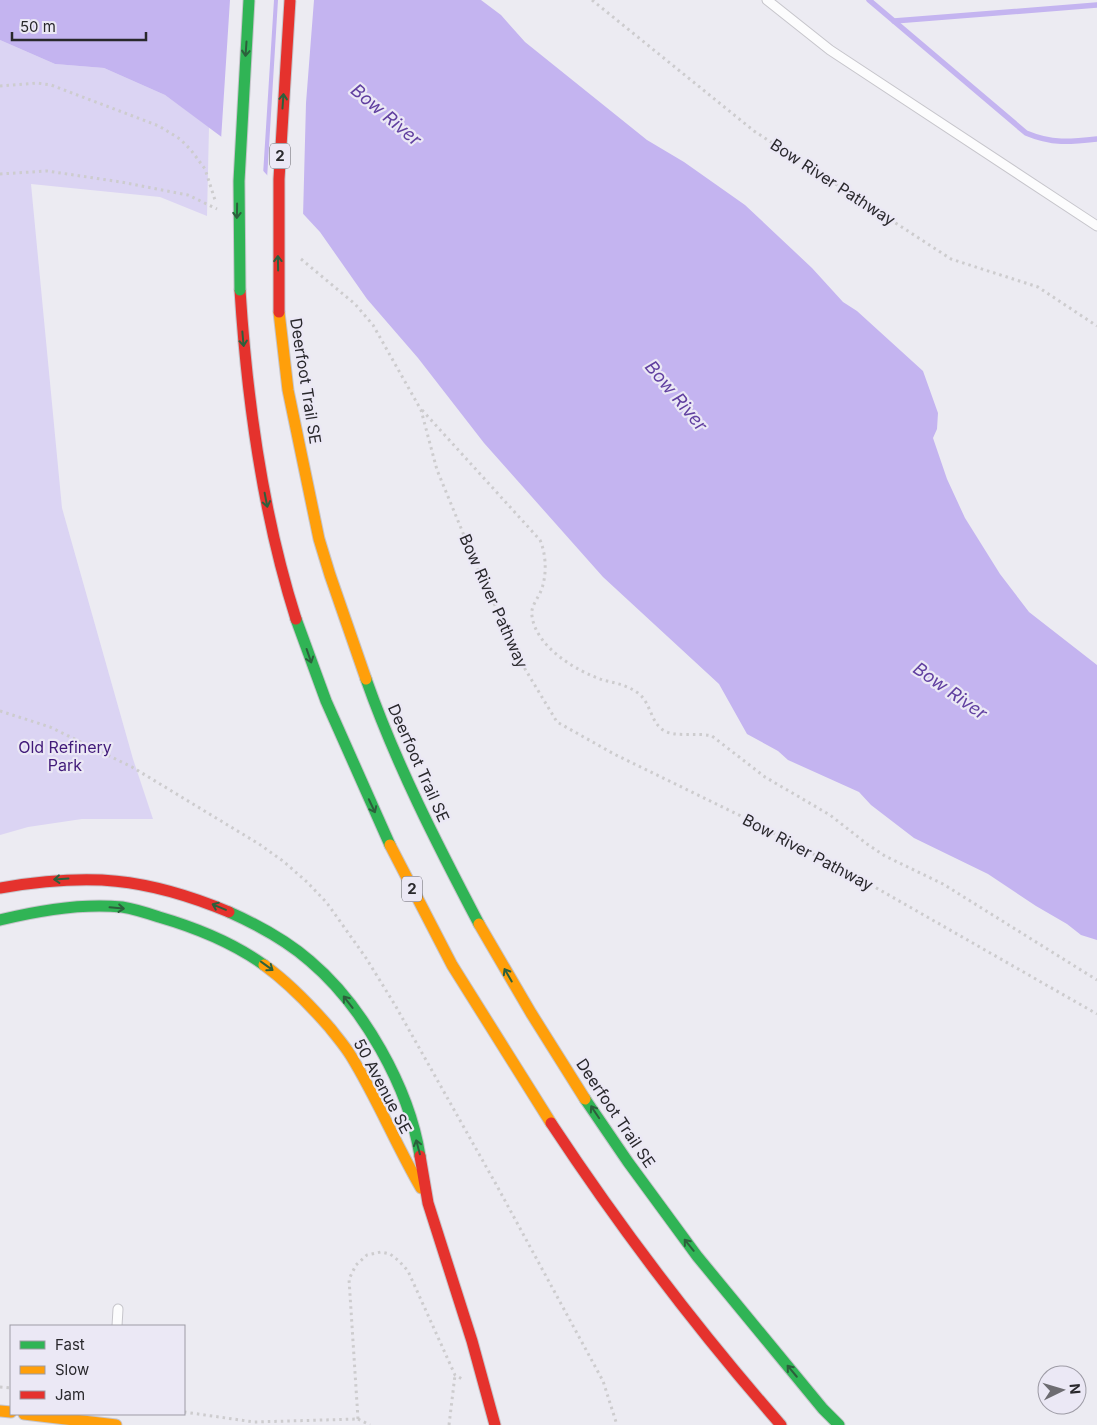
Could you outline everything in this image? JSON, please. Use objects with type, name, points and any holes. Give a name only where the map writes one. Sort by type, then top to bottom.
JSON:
[{"type":"main road","name":"2","points":[[250,0],[238,176],[237,235],[248,400],[278,554],[295,614],[317,680],[384,834],[454,968],[572,1156],[614,1218],[689,1317],[780,1425]]},
{"type":"main road","name":"Deerfoot Trail SE","points":[[290,0],[279,179],[279,312],[286,377],[320,542],[359,665],[423,815],[480,925],[521,997],[555,1051],[638,1176],[683,1237],[839,1425]]},
{"type":"main road","name":"50 Avenue SE","points":[[0,888],[67,878],[94,878],[144,883],[168,888],[213,904],[259,924],[289,944],[321,971],[346,999],[375,1039],[404,1099],[420,1152],[426,1196],[494,1425]]},
{"type":"main road","name":"50 Avenue SE","points":[[0,920],[56,910],[98,906],[123,908],[184,923],[217,936],[264,963],[292,986],[318,1012],[351,1056],[406,1163],[426,1196]]},
{"type":"main road","points":[[37,1415],[112,1421]]},
{"type":"lane","points":[[767,0],[830,50],[1097,226]]},
{"type":"lane","points":[[116,1325],[118,1309]]},
{"type":"path","name":"Bow River Pathway","points":[[592,0],[754,131],[951,259],[1038,287],[1097,326]]},
{"type":"path","points":[[0,86],[37,83],[51,85],[159,126],[180,139],[205,169],[219,210],[188,195],[121,182],[47,171],[0,174]]},
{"type":"path","name":"Bow River Pathway","points":[[300,259],[355,304],[373,325],[421,410],[437,470],[482,579],[513,649],[557,722],[614,754],[745,818],[866,882],[1097,1014]]},
{"type":"path","points":[[421,410],[540,540],[545,552],[542,588],[531,615],[544,641],[563,661],[601,679],[626,686],[639,694],[647,703],[655,721],[663,730],[672,734],[712,736],[765,777],[830,815],[885,856],[959,893],[1097,980]]},
{"type":"path","points":[[0,711],[50,727],[132,767]]},
{"type":"path","points":[[358,1419],[349,1279],[356,1265],[367,1255],[380,1252],[390,1254],[408,1271],[455,1375],[449,1425]]},
{"type":"path","points":[[455,1375],[464,1380]]},
{"type":"path","points":[[185,1412],[254,1422],[358,1419],[370,1425]]},
{"type":"green space","name":"Old Refinery Park","points":[[0,40],[55,64],[104,68],[165,95],[209,127],[207,216],[160,197],[31,184],[62,508],[133,759],[153,819],[82,819],[28,827],[0,835]]},
{"type":"water","name":"Bow River","points":[[0,0],[481,0],[501,15],[525,42],[647,140],[684,162],[745,205],[812,268],[843,302],[857,311],[923,371],[938,413],[937,429],[933,438],[947,479],[965,518],[1000,574],[1029,612],[1097,665],[1097,940],[1081,935],[1067,924],[988,874],[914,838],[871,805],[859,792],[788,760],[778,751],[747,734],[719,684],[603,577],[484,443],[418,358],[367,299],[320,232],[254,161],[165,95],[104,68],[55,64],[0,40]]},
{"type":"pier","points":[[230,0],[274,0],[263,175],[252,163],[221,140]]},
{"type":"pier","points":[[278,0],[314,0],[306,103],[303,217],[267,179]]},
{"type":"waterway","points":[[869,0],[1026,133],[1053,141],[1097,139]]},
{"type":"waterway","points":[[894,21],[1097,5]]},
{"type":"traffic: fast","points":[[240,290],[239,181],[249,0]]},
{"type":"traffic: fast","points":[[296,619],[326,701],[390,845]]},
{"type":"traffic: fast","points":[[366,679],[404,773],[479,924]]},
{"type":"traffic: fast","points":[[0,920],[61,908],[91,906],[122,907],[173,921],[200,931],[239,949],[264,965]]},
{"type":"traffic: fast","points":[[229,912],[251,922],[301,953],[329,979],[348,1001],[381,1050],[394,1076],[406,1103],[420,1156]]},
{"type":"traffic: fast","points":[[585,1099],[628,1162],[697,1256],[823,1409],[839,1425]]},
{"type":"traffic: slow","points":[[279,312],[288,390],[319,539],[366,679]]},
{"type":"traffic: slow","points":[[390,845],[452,965],[551,1123]]},
{"type":"traffic: slow","points":[[479,924],[531,1013],[585,1099]]},
{"type":"traffic: slow","points":[[264,965],[307,1003],[346,1049],[369,1088],[421,1188]]},
{"type":"traffic: slow","points":[[0,1411],[10,1412]]},
{"type":"traffic: slow","points":[[32,1415],[116,1425]]},
{"type":"traffic: jam","points":[[279,312],[279,179],[290,0]]},
{"type":"traffic: jam","points":[[240,290],[247,373],[258,456],[274,538],[296,619]]},
{"type":"traffic: jam","points":[[0,888],[62,880],[116,881],[170,891],[229,912]]},
{"type":"traffic: jam","points":[[551,1123],[632,1240],[719,1352],[781,1425]]},
{"type":"traffic: jam","points":[[420,1156],[428,1203],[472,1341],[495,1425]]}]
